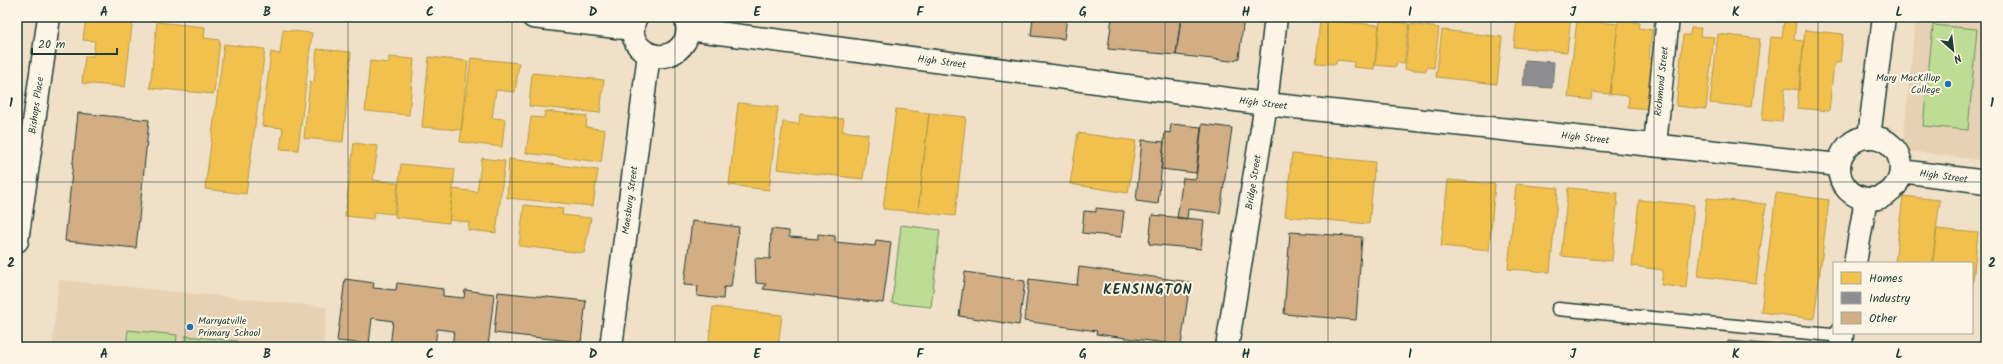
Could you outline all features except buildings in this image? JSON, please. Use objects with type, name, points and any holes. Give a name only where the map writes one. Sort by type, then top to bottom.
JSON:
[{"type":"street","name":"Bishops Place","points":[[17,241],[49,17]]},
{"type":"street","points":[[533,17],[635,23],[635,41],[641,49],[658,57],[674,53],[682,46],[686,38],[686,23]]},
{"type":"street","name":"Bridge Street","points":[[1227,347],[1266,104],[1276,17]]},
{"type":"street","name":"Richmond Street","points":[[1655,145],[1668,17]]},
{"type":"street","points":[[1869,138],[1884,17]]},
{"type":"street","name":"High Street","points":[[686,23],[1266,104],[1839,165]]},
{"type":"street","name":"Maesbury Street","points":[[611,347],[649,54]]},
{"type":"street","points":[[1869,138],[1880,139],[1896,152],[1900,161],[1901,171],[1895,185],[1885,195],[1866,199],[1849,191],[1839,174],[1839,165],[1842,156],[1853,143],[1869,138]]},
{"type":"street","name":"High Street","points":[[1901,171],[1986,182]]},
{"type":"street","points":[[1855,262],[1866,199]]},
{"type":"lane","points":[[1558,309],[1842,339]]},
{"type":"shaded area","name":"Mary MacKillop College","points":[[1916,17],[1986,17],[1986,161],[1902,150]]},
{"type":"shaded area","name":"Marryatville Primary School","points":[[59,280],[327,307],[323,347],[52,347]]},
{"type":"green space","points":[[1933,25],[1977,29],[1968,130],[1923,126]]},
{"type":"green space","points":[[901,225],[940,230],[931,307],[892,303]]},
{"type":"green space","points":[[128,330],[177,335],[176,347],[126,347]]},
{"type":"green space","points":[[185,336],[237,341],[236,347],[184,347]]},
{"type":"place","name":"Mary MacKillop College","points":[[1948,84]]},
{"type":"place","name":"Marryatville Primary School","points":[[190,327]]},
{"type":"district","name":"KENSINGTON","points":[[1148,290]]}]
